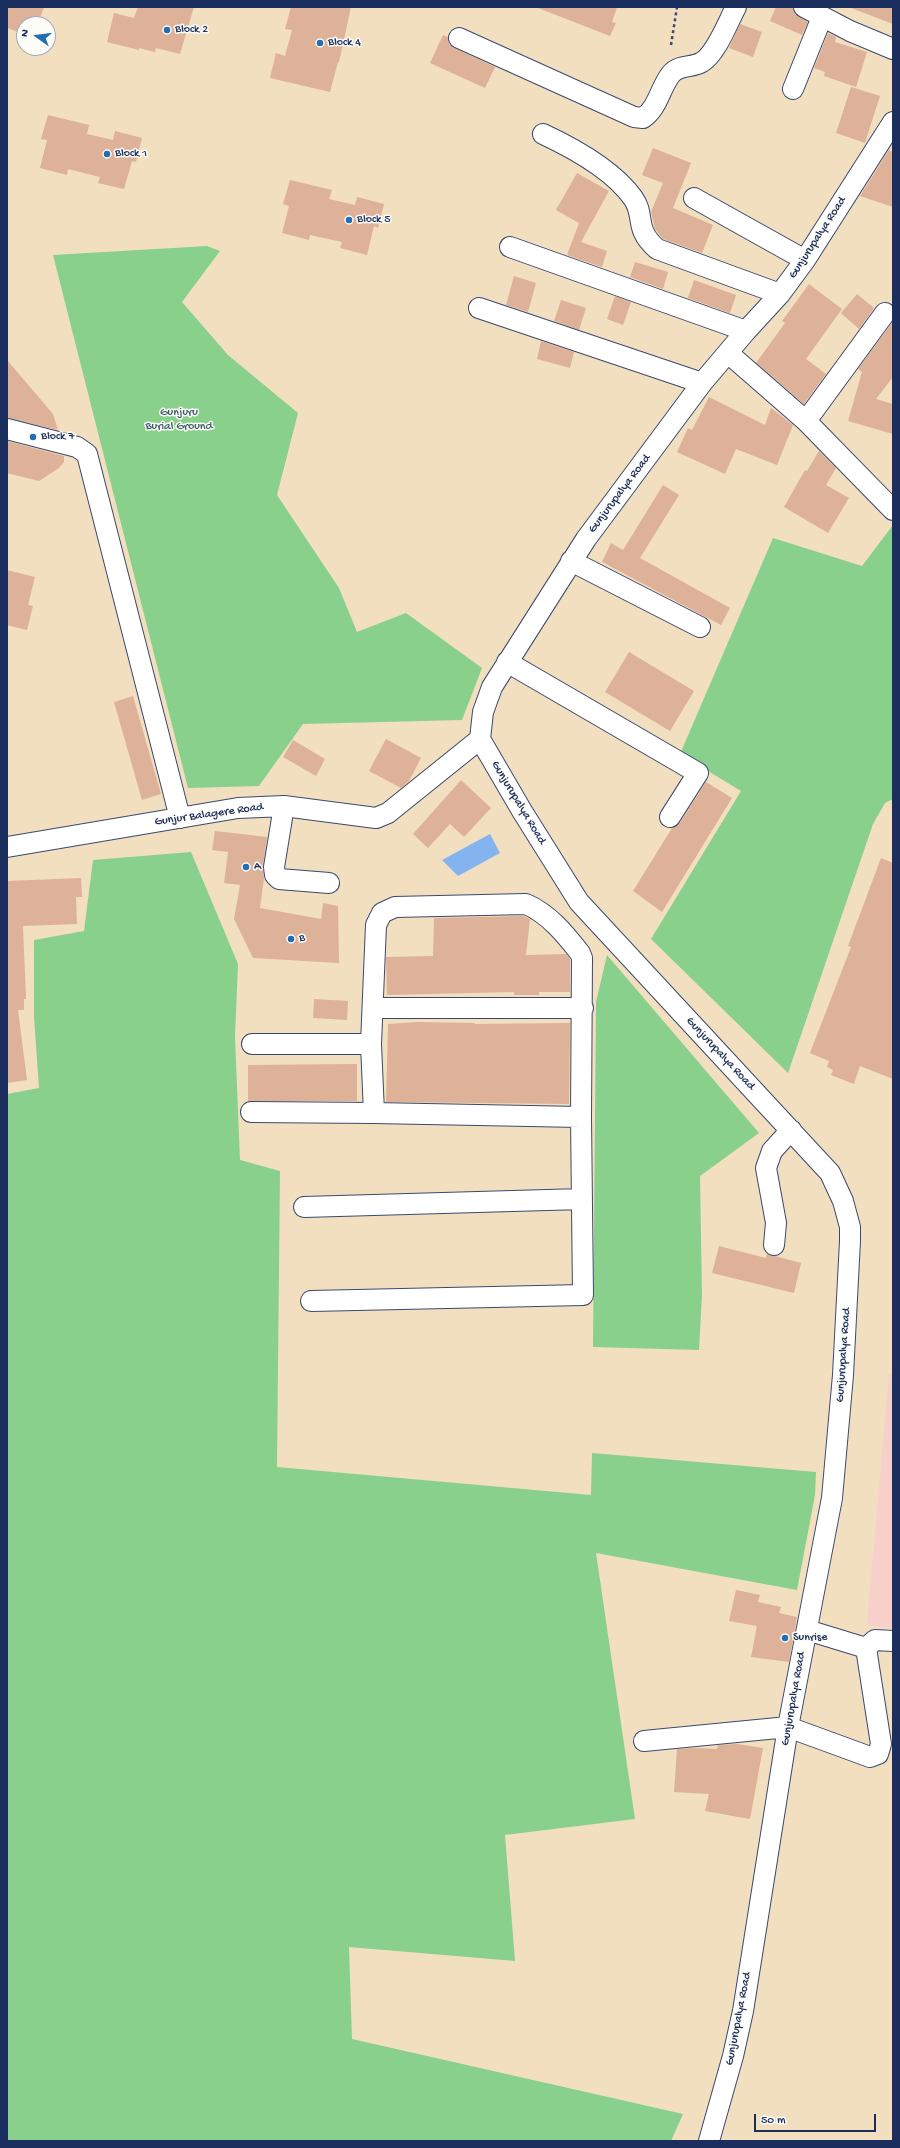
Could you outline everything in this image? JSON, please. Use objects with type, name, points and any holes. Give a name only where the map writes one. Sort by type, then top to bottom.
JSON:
[{"type":"street","points":[[459,38],[634,117],[643,118],[651,113],[671,74],[683,67],[701,63],[710,56],[736,7]]},
{"type":"street","points":[[804,7],[850,31],[893,49]]},
{"type":"street","points":[[793,89],[822,17]]},
{"type":"street","name":"Gunjurupalya Road","points":[[709,2141],[733,2056],[743,2010],[788,1727],[832,1498],[844,1368],[850,1227],[843,1200],[830,1173],[579,902],[522,811],[480,739],[483,712],[492,687],[572,561],[702,383],[780,294],[805,260],[893,122]]},
{"type":"street","points":[[543,134],[573,148],[616,180],[633,198],[646,240],[657,249],[780,294]]},
{"type":"street","points":[[694,198],[805,260]]},
{"type":"street","points":[[510,247],[746,331]]},
{"type":"street","points":[[478,308],[702,383]]},
{"type":"street","points":[[806,421],[885,313]]},
{"type":"street","points":[[728,353],[806,421],[893,510]]},
{"type":"street","points":[[7,429],[77,447],[87,454],[180,818]]},
{"type":"street","points":[[572,561],[700,627]]},
{"type":"street","points":[[507,662],[698,773],[670,817]]},
{"type":"street","name":"Gunjur Balagere Road","points":[[7,847],[238,808],[284,806],[376,818],[388,813],[480,739]]},
{"type":"street","points":[[284,806],[274,868],[275,875],[279,879],[329,883]]},
{"type":"street","points":[[555,924],[579,902]]},
{"type":"street","points":[[311,1301],[583,1295],[581,1117],[583,1008],[582,958],[577,949],[542,912],[526,904],[395,906],[382,913],[376,924],[374,1008],[371,1044],[374,1113]]},
{"type":"street","points":[[374,1008],[583,1008]]},
{"type":"street","points":[[252,1044],[371,1044]]},
{"type":"street","points":[[250,1112],[581,1117]]},
{"type":"street","points":[[774,1245],[776,1223],[766,1168],[772,1152],[791,1130]]},
{"type":"street","points":[[304,1207],[582,1199]]},
{"type":"street","points":[[807,1630],[866,1648]]},
{"type":"street","points":[[866,1648],[875,1640],[893,1641]]},
{"type":"street","points":[[644,1742],[788,1727],[870,1757],[878,1754],[881,1744],[866,1648]]},
{"type":"path","points":[[671,45],[677,7]]},
{"type":"shaded area","points":[[889,1374],[893,1375],[893,1629],[867,1624]]},
{"type":"green space","name":"Gunjuru Burial Ground","points":[[207,246],[220,251],[182,302],[228,355],[298,413],[277,495],[339,588],[357,632],[406,613],[482,668],[462,720],[303,724],[259,786],[188,788],[53,255]]},
{"type":"green space","points":[[893,525],[893,799],[885,803],[873,824],[788,1073],[651,939],[741,791],[680,754],[773,538],[862,566]]},
{"type":"green space","points":[[191,852],[238,964],[235,1037],[240,1160],[280,1171],[277,1467],[591,1495],[592,1453],[816,1472],[815,1495],[797,1590],[596,1553],[635,1819],[505,1835],[515,1961],[349,1947],[352,2039],[683,2114],[671,2141],[7,2141],[7,1094],[39,1088],[34,1017],[34,940],[84,931],[93,860]]},
{"type":"green space","points":[[607,955],[759,1133],[700,1176],[702,1295],[699,1350],[593,1347],[596,1002]]},
{"type":"water","points":[[490,834],[500,853],[458,876],[442,860]]},
{"type":"building","points":[[7,7],[44,7],[41,16],[16,16],[16,31],[7,28]]},
{"type":"building","name":"Block 2","points":[[138,7],[194,7],[180,54],[156,48],[155,52],[139,48],[139,50],[107,42],[114,13],[134,18]]},
{"type":"building","name":"Block 4","points":[[291,7],[351,7],[339,62],[330,92],[270,78],[276,53],[285,56],[292,30],[285,29]]},
{"type":"building","points":[[617,7],[612,22],[616,23],[610,36],[538,8]]},
{"type":"building","points":[[776,7],[793,7],[795,13],[808,22],[802,35],[770,21]]},
{"type":"building","points":[[893,7],[893,24],[851,8]]},
{"type":"building","points":[[740,24],[762,32],[753,57],[729,48]]},
{"type":"building","points":[[828,33],[836,37],[835,42],[867,52],[856,87],[824,76],[825,72],[814,68]]},
{"type":"building","points":[[443,35],[448,37],[449,44],[454,48],[495,67],[485,88],[430,63]]},
{"type":"building","points":[[851,87],[880,96],[865,143],[836,133]]},
{"type":"building","name":"Block 1","points":[[48,115],[89,125],[87,134],[113,140],[115,131],[142,138],[136,162],[132,161],[124,189],[98,183],[100,177],[68,169],[67,175],[40,168],[47,140],[41,139]]},
{"type":"building","points":[[653,148],[691,163],[673,208],[713,225],[702,253],[663,239],[655,229],[651,212],[663,183],[642,175]]},
{"type":"building","points":[[889,150],[893,152],[893,207],[860,196]]},
{"type":"building","points":[[577,173],[609,191],[581,242],[607,251],[602,267],[567,255],[579,223],[556,210]]},
{"type":"building","name":"Block 5","points":[[290,180],[332,190],[329,199],[355,205],[357,197],[384,204],[378,228],[374,226],[367,255],[340,248],[342,242],[310,235],[309,240],[282,233],[289,206],[283,204]]},
{"type":"building","points":[[635,262],[668,272],[663,289],[630,277]]},
{"type":"building","points":[[514,276],[536,283],[528,312],[506,305]]},
{"type":"building","points":[[694,280],[736,295],[730,313],[688,298]]},
{"type":"building","points":[[809,284],[842,309],[806,359],[826,374],[804,404],[756,363],[785,323],[782,321]]},
{"type":"building","points":[[857,294],[874,308],[859,329],[841,313]]},
{"type":"building","points":[[615,296],[631,302],[623,325],[607,319]]},
{"type":"building","points":[[561,300],[586,308],[579,330],[554,321]]},
{"type":"building","points":[[892,323],[893,377],[876,399],[893,404],[893,434],[848,421],[862,372],[858,369]]},
{"type":"building","points":[[541,341],[574,352],[570,368],[537,359]]},
{"type":"building","points":[[7,360],[53,414],[58,430],[7,418]]},
{"type":"building","points":[[709,397],[765,425],[771,408],[793,425],[777,465],[736,449],[725,474],[677,452],[688,428],[692,430]]},
{"type":"building","points":[[7,441],[64,456],[64,462],[59,468],[39,481],[7,473]]},
{"type":"building","points":[[819,451],[836,468],[826,485],[849,498],[828,533],[784,507],[805,470],[807,471]]},
{"type":"building","points":[[663,485],[679,495],[640,558],[730,608],[721,625],[602,562],[611,543],[623,550]]},
{"type":"building","points":[[7,570],[35,577],[28,605],[33,606],[27,630],[7,625]]},
{"type":"building","points":[[629,652],[694,691],[670,731],[605,692]]},
{"type":"building","points":[[133,696],[161,794],[142,800],[114,702]]},
{"type":"building","points":[[386,739],[421,758],[409,781],[401,788],[369,771]]},
{"type":"building","points":[[293,740],[325,759],[316,776],[283,757]]},
{"type":"building","points":[[461,780],[491,808],[464,837],[450,824],[428,848],[413,834]]},
{"type":"building","points":[[706,782],[732,798],[662,912],[633,891],[672,828],[680,823]]},
{"type":"building","name":"B","points":[[215,831],[267,837],[263,865],[264,878],[260,908],[321,919],[323,903],[338,906],[339,963],[253,958],[234,919],[240,885],[224,883],[228,852],[212,850]]},
{"type":"building","points":[[881,858],[893,863],[893,1079],[860,1066],[854,1084],[831,1075],[833,1070],[827,1067],[829,1061],[810,1053],[851,947],[848,946]]},
{"type":"building","points":[[81,878],[82,897],[76,897],[77,924],[23,926],[26,999],[24,999],[24,1010],[18,1010],[27,1080],[7,1083],[7,881]]},
{"type":"building","points":[[523,916],[530,919],[526,955],[566,954],[570,959],[570,992],[539,992],[539,995],[514,995],[514,992],[387,995],[386,957],[433,956],[434,918]]},
{"type":"building","points":[[314,999],[348,1001],[347,1020],[313,1018]]},
{"type":"building","points":[[417,1022],[475,1024],[570,1023],[569,1104],[386,1102],[388,1024]]},
{"type":"building","points":[[357,1064],[357,1101],[248,1101],[248,1065]]},
{"type":"building","points":[[719,1246],[766,1258],[767,1254],[801,1263],[794,1293],[712,1273]]},
{"type":"building","points":[[736,1590],[760,1595],[758,1602],[781,1607],[779,1613],[797,1617],[789,1662],[751,1657],[757,1626],[729,1621]]},
{"type":"building","points":[[737,1744],[763,1748],[750,1819],[705,1811],[709,1794],[674,1792],[677,1749],[717,1749],[718,1745]]},
{"type":"place","name":"Block 2","points":[[167,30]]},
{"type":"place","name":"Block 4","points":[[320,43]]},
{"type":"place","name":"Block 1","points":[[107,154]]},
{"type":"place","name":"Block 5","points":[[349,220]]},
{"type":"place","name":"Block 7","points":[[33,437]]},
{"type":"place","name":"A","points":[[246,867]]},
{"type":"place","name":"B","points":[[291,939]]},
{"type":"place","name":"Sunrise","points":[[785,1638]]}]
